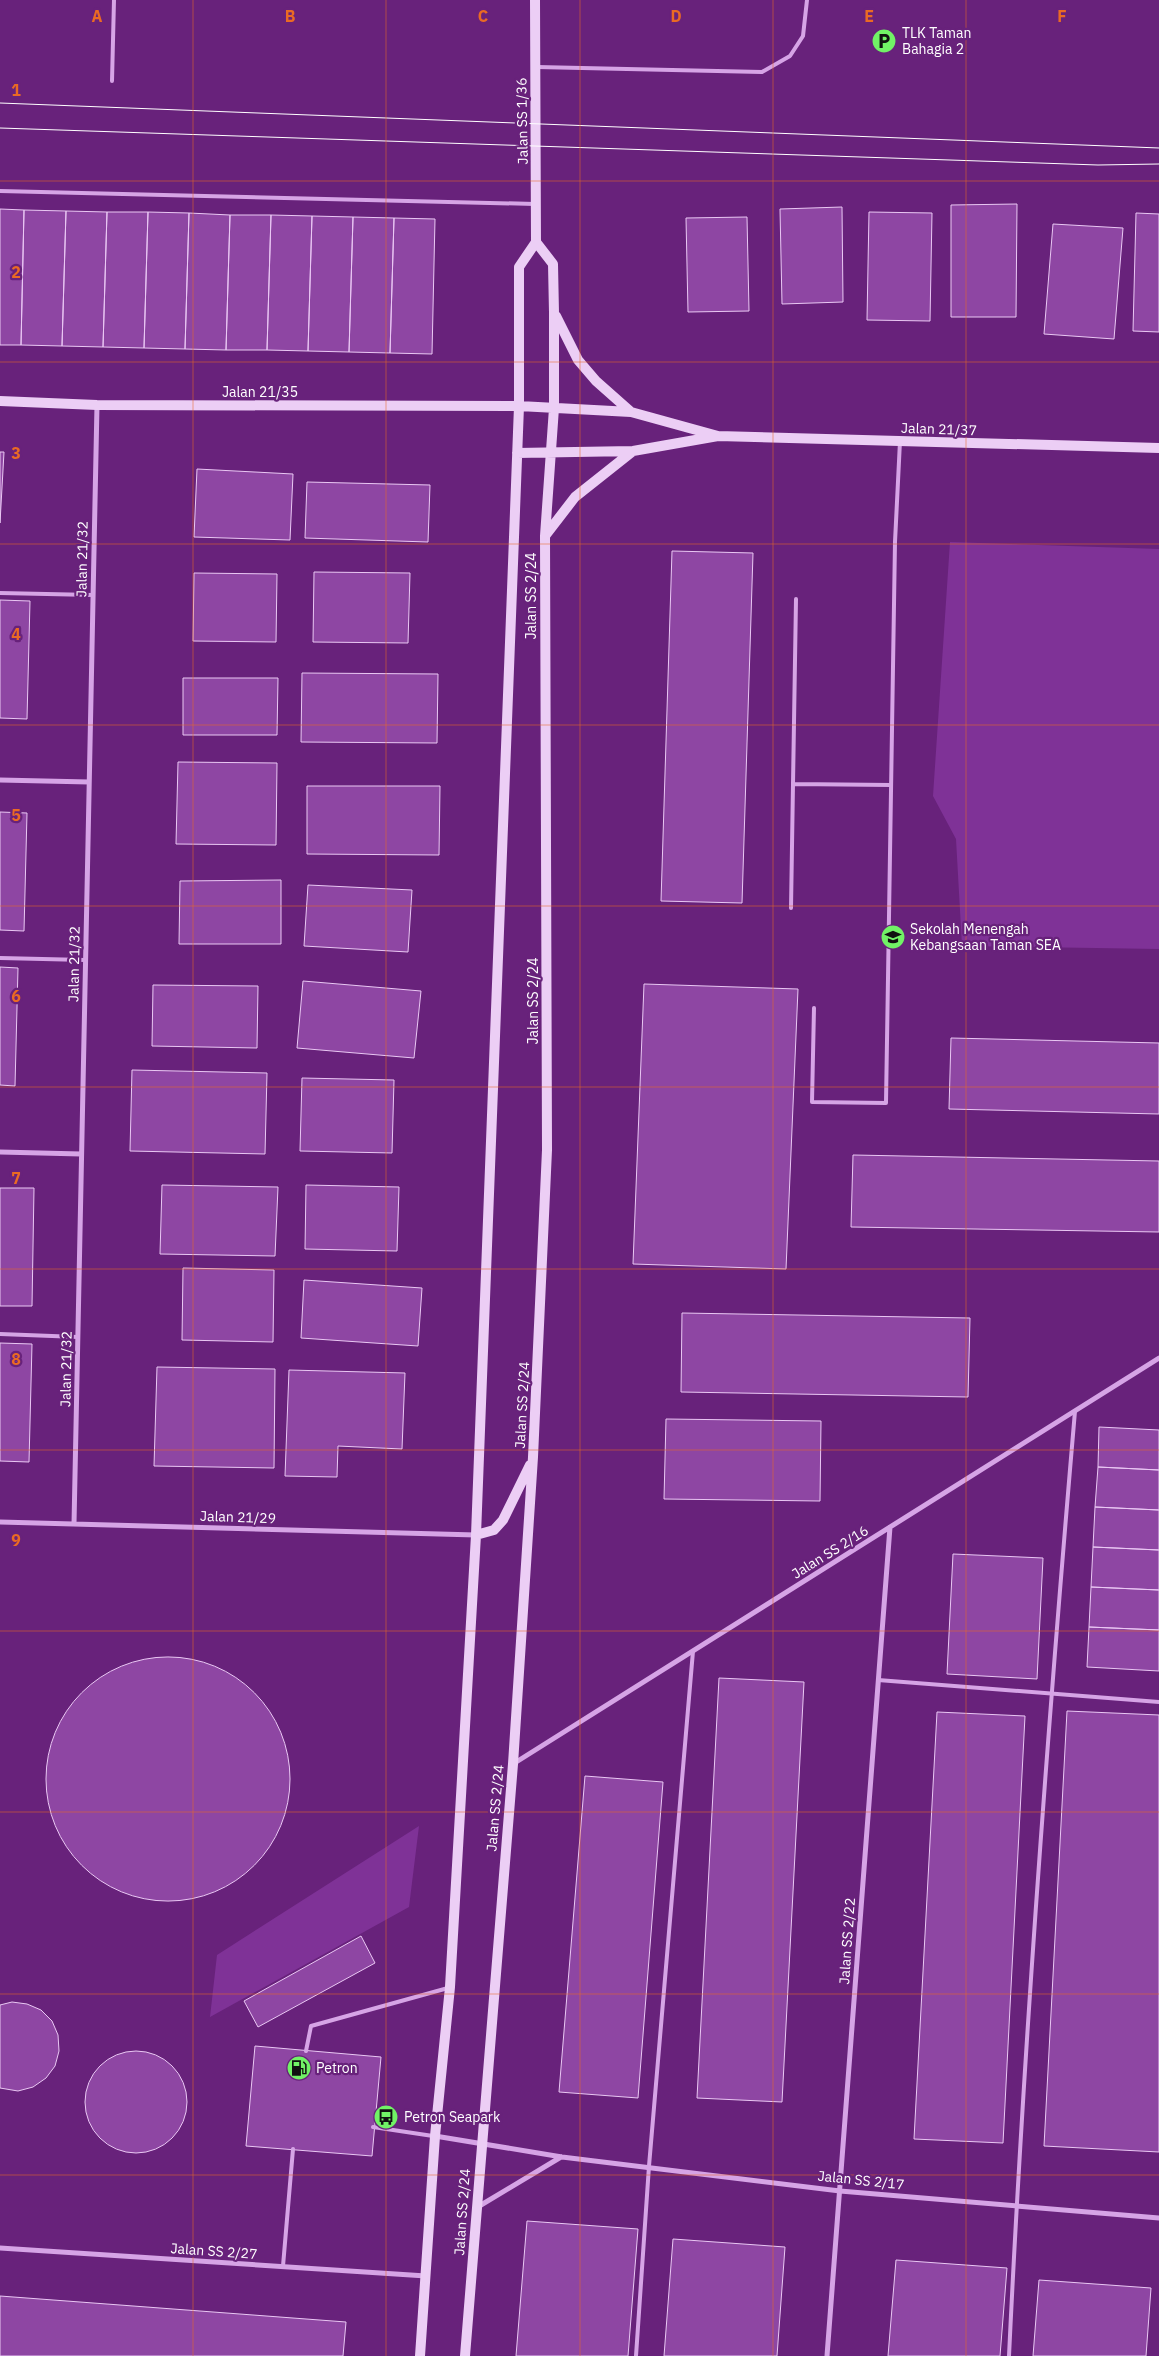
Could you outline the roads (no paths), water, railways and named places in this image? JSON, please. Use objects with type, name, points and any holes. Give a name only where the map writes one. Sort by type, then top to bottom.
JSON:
[{"type":"main road","name":"Jalan SS 1/36","points":[[535,0],[536,242]]},
{"type":"main road","points":[[519,406],[519,267],[536,242],[553,264],[554,408]]},
{"type":"main road","points":[[554,313],[578,360],[596,381],[631,412]]},
{"type":"main road","name":"Jalan 21/35","points":[[0,402],[97,405],[519,406],[554,408]]},
{"type":"main road","name":"Jalan SS 2/24","points":[[420,2356],[435,2136],[450,1987],[476,1535],[519,406]]},
{"type":"main road","name":"Jalan SS 2/24","points":[[465,2356],[513,1764],[533,1457],[547,1150],[544,536],[554,408]]},
{"type":"main road","name":"Jalan 21/37","points":[[554,408],[631,412],[718,436]]},
{"type":"main road","name":"Jalan 21/37","points":[[516,453],[633,451],[718,436],[1159,448]]},
{"type":"main road","points":[[544,536],[575,498],[633,451]]},
{"type":"main road","points":[[476,1535],[494,1530],[503,1520],[512,1505],[533,1457]]},
{"type":"street","name":"Jalan 21/32","points":[[74,1524],[97,405]]},
{"type":"street","points":[[0,780],[89,782]]},
{"type":"street","points":[[0,1152],[81,1154]]},
{"type":"street","name":"Jalan SS 2/16","points":[[513,1764],[1159,1358]]},
{"type":"street","name":"Jalan 21/29","points":[[0,1522],[476,1535]]},
{"type":"street","name":"Jalan SS 2/22","points":[[827,2356],[890,1527]]},
{"type":"street","name":"Jalan SS 2/17","points":[[435,2136],[481,2142],[562,2157],[840,2190],[1159,2218]]},
{"type":"street","points":[[476,2208],[562,2157]]},
{"type":"street","name":"Jalan SS 2/27","points":[[0,2248],[426,2276]]},
{"type":"lane","points":[[112,81],[114,0]]},
{"type":"lane","points":[[536,67],[762,72],[790,56],[803,36],[807,0]]},
{"type":"lane","points":[[0,191],[537,204]]},
{"type":"lane","points":[[814,1008],[812,1102],[886,1103],[895,542],[900,441]]},
{"type":"lane","points":[[0,593],[93,595]]},
{"type":"lane","points":[[791,908],[796,599]]},
{"type":"lane","points":[[793,784],[891,785]]},
{"type":"lane","points":[[0,958],[86,960]]},
{"type":"lane","points":[[0,1334],[78,1337]]},
{"type":"lane","points":[[1008,2356],[1016,2205],[1051,1694],[1075,1411]]},
{"type":"lane","points":[[636,2356],[649,2166],[693,1651]]},
{"type":"lane","points":[[878,1680],[1159,1702]]},
{"type":"lane","points":[[306,2051],[311,2026],[450,1987]]},
{"type":"lane","points":[[373,2127],[435,2136]]},
{"type":"lane","points":[[283,2266],[293,2150]]},
{"type":"tram line","points":[[0,103],[1159,148]]},
{"type":"tram line","points":[[0,128],[1098,165],[1159,164]]},
{"type":"place","name":"TLK Taman Bahagia 2","points":[[884,41]]},
{"type":"place","name":"Sekolah Menengah Kebangsaan Taman SEA","points":[[893,937]]},
{"type":"place","name":"Petron","points":[[299,2068]]},
{"type":"place","name":"Petron Seapark","points":[[386,2117]]}]
